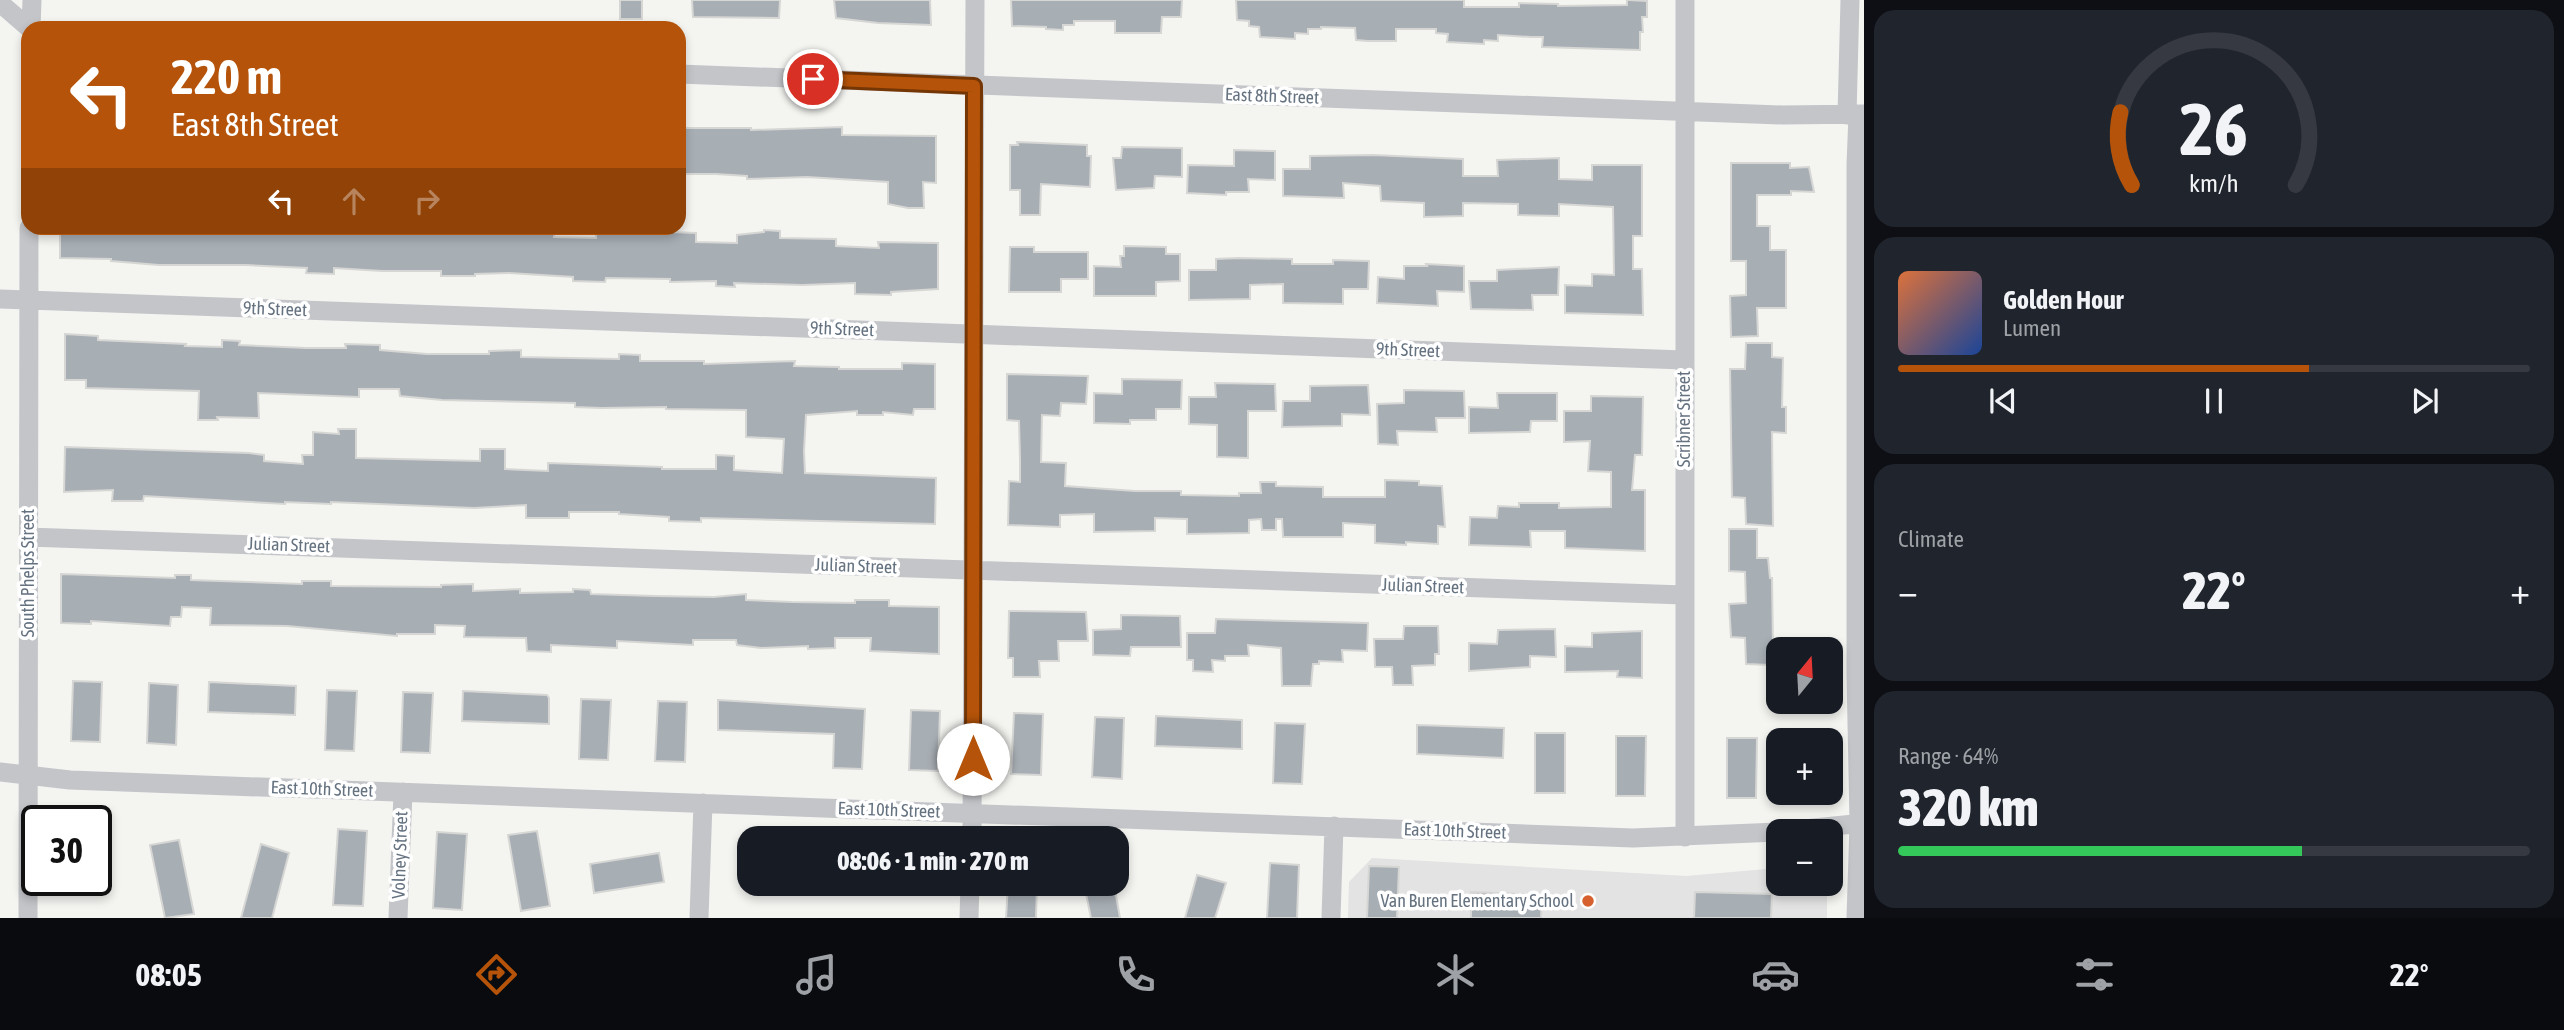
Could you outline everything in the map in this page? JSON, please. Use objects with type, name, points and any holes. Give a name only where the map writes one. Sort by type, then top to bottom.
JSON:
[{"type":"street","points":[[30,21],[32,0]]},
{"type":"street","points":[[972,826],[975,0]]},
{"type":"street","name":"Scribner Street","points":[[1685,0],[1685,837]]},
{"type":"street","points":[[1850,0],[1856,115],[1860,464],[1856,779],[1862,823],[1856,918]]},
{"type":"street","points":[[0,3],[22,21]]},
{"type":"street","name":"East 8th Street","points":[[686,74],[1783,115],[1856,115]]},
{"type":"street","name":"South Phelps Street","points":[[28,918],[26,775],[29,235]]},
{"type":"street","name":"9th Street","points":[[0,299],[1684,360]]},
{"type":"street","name":"Julian Street","points":[[28,537],[1684,595]]},
{"type":"street","name":"East 10th Street","points":[[0,772],[70,780],[1633,838],[1766,833]]},
{"type":"street","name":"Volney Street","points":[[398,918],[403,792]]},
{"type":"street","points":[[699,918],[703,803]]},
{"type":"street","points":[[1843,825],[1862,823]]},
{"type":"street","points":[[1331,918],[1334,826]]},
{"type":"street","points":[[969,918],[970,896]]},
{"type":"shaded area","name":"Van Buren Elementary School","points":[[1372,858],[1686,876],[1766,869],[1766,896],[1827,896],[1827,918],[1348,918],[1349,882]]},
{"type":"building","points":[[620,0],[642,0],[642,19],[620,19]]},
{"type":"building","points":[[692,0],[780,0],[779,18],[693,17]]},
{"type":"building","points":[[834,0],[930,0],[931,25],[836,18]]},
{"type":"building","points":[[1011,0],[1182,0],[1181,17],[1162,17],[1161,33],[1115,33],[1115,21],[1074,21],[1074,25],[1063,25],[1063,30],[1012,26]]},
{"type":"building","points":[[1236,0],[1464,0],[1464,7],[1519,7],[1519,3],[1558,6],[1627,5],[1629,0],[1647,1],[1647,17],[1642,17],[1640,50],[1542,47],[1543,37],[1498,35],[1498,41],[1484,40],[1484,44],[1447,42],[1448,34],[1436,33],[1436,29],[1396,29],[1396,41],[1368,41],[1356,40],[1355,28],[1321,27],[1308,29],[1308,34],[1295,33],[1295,39],[1260,37],[1259,27],[1249,26],[1249,21],[1237,20]]},
{"type":"building","points":[[842,127],[842,135],[936,136],[936,183],[923,182],[924,208],[908,208],[888,204],[888,182],[807,177],[747,179],[747,176],[686,174],[686,128],[751,130]]},
{"type":"building","points":[[1017,142],[1087,145],[1087,156],[1091,156],[1090,187],[1041,184],[1040,215],[1020,215],[1020,190],[1010,190],[1010,145],[1018,145]]},
{"type":"building","points":[[1122,147],[1182,148],[1182,177],[1155,176],[1154,188],[1116,190],[1113,158],[1121,158]]},
{"type":"building","points":[[1234,150],[1275,151],[1275,180],[1248,179],[1249,192],[1226,192],[1226,195],[1187,193],[1188,165],[1234,166]]},
{"type":"building","points":[[1373,155],[1463,159],[1463,176],[1498,176],[1497,160],[1559,158],[1559,179],[1592,180],[1592,165],[1642,165],[1642,236],[1633,236],[1633,269],[1642,269],[1643,315],[1565,313],[1565,285],[1592,286],[1592,274],[1614,275],[1613,207],[1559,204],[1559,216],[1518,215],[1518,204],[1463,203],[1463,216],[1424,217],[1424,203],[1381,201],[1380,186],[1343,183],[1344,198],[1283,196],[1283,169],[1310,169],[1310,156]]},
{"type":"building","points":[[1731,163],[1790,163],[1790,168],[1809,167],[1814,192],[1791,191],[1791,195],[1757,195],[1757,226],[1770,226],[1770,250],[1786,250],[1786,308],[1757,308],[1758,336],[1731,337],[1730,296],[1746,295],[1746,261],[1731,261]]},
{"type":"building","points":[[764,230],[780,231],[780,238],[836,239],[836,246],[879,248],[878,242],[938,243],[938,289],[891,292],[891,295],[855,294],[855,283],[734,283],[735,287],[716,286],[716,281],[670,282],[670,279],[606,278],[605,282],[573,281],[573,277],[509,273],[441,276],[441,271],[334,268],[334,274],[306,273],[307,268],[159,265],[111,259],[60,258],[60,235],[554,235],[596,238],[596,235],[686,235],[686,233],[696,233],[696,242],[737,243],[737,235]]},
{"type":"building","points":[[1124,246],[1166,247],[1166,254],[1180,254],[1180,281],[1156,282],[1156,296],[1094,296],[1094,266],[1121,267],[1120,256],[1124,256]]},
{"type":"building","points":[[1010,247],[1034,247],[1034,252],[1088,252],[1088,279],[1061,279],[1061,292],[1009,292]]},
{"type":"building","points":[[1216,259],[1292,259],[1292,264],[1333,264],[1333,260],[1369,261],[1368,289],[1343,289],[1343,304],[1283,303],[1283,284],[1250,285],[1250,299],[1189,300],[1189,270],[1216,270]]},
{"type":"building","points":[[1426,264],[1464,266],[1464,292],[1437,291],[1438,306],[1377,303],[1378,277],[1404,279],[1404,266],[1427,266]]},
{"type":"building","points":[[1559,267],[1558,295],[1532,295],[1533,310],[1471,309],[1469,281],[1497,281],[1497,270]]},
{"type":"building","points":[[65,334],[98,336],[98,340],[186,344],[185,346],[222,347],[222,340],[240,341],[239,345],[306,348],[346,348],[345,344],[380,345],[380,350],[427,354],[489,354],[489,351],[521,350],[521,357],[619,359],[619,354],[640,355],[640,361],[704,361],[704,364],[795,361],[794,366],[839,369],[902,369],[902,363],[935,364],[935,409],[914,409],[913,415],[883,412],[883,415],[857,415],[857,411],[806,415],[804,451],[805,473],[936,478],[935,524],[701,518],[701,522],[669,521],[669,517],[619,512],[569,512],[569,518],[526,518],[526,505],[474,508],[331,502],[285,504],[144,496],[143,501],[112,501],[113,490],[64,492],[65,447],[249,453],[264,455],[264,461],[303,464],[302,455],[313,455],[313,432],[339,434],[338,429],[356,429],[356,458],[480,461],[480,449],[505,449],[505,469],[548,471],[548,463],[716,469],[716,455],[734,456],[734,470],[782,473],[784,439],[746,437],[746,410],[601,408],[575,407],[575,403],[442,400],[400,396],[399,389],[359,389],[359,397],[258,393],[259,418],[217,417],[218,420],[198,420],[199,391],[86,388],[86,380],[65,380]]},
{"type":"building","points":[[1746,343],[1772,343],[1772,357],[1783,358],[1782,407],[1786,407],[1786,433],[1772,432],[1773,526],[1746,524],[1745,498],[1732,497],[1730,369],[1745,369]]},
{"type":"building","points":[[1007,374],[1088,376],[1086,404],[1061,403],[1060,416],[1042,415],[1041,462],[1066,463],[1065,486],[1181,491],[1181,495],[1239,496],[1239,493],[1261,493],[1260,482],[1276,482],[1276,486],[1323,487],[1323,497],[1385,497],[1385,480],[1419,481],[1419,485],[1442,486],[1445,527],[1438,526],[1438,544],[1406,542],[1406,545],[1375,543],[1375,525],[1343,523],[1343,537],[1283,537],[1282,519],[1276,519],[1276,530],[1262,530],[1261,519],[1249,520],[1249,533],[1187,534],[1187,519],[1155,518],[1155,531],[1094,532],[1094,514],[1060,515],[1060,527],[1008,525],[1009,481],[1020,482],[1020,459],[1019,421],[1007,420]]},
{"type":"building","points":[[1122,379],[1182,380],[1181,409],[1156,409],[1156,420],[1130,420],[1130,424],[1094,423],[1094,393],[1122,394]]},
{"type":"building","points":[[1215,383],[1275,384],[1276,411],[1248,411],[1248,458],[1217,457],[1217,425],[1189,424],[1189,397],[1216,397]]},
{"type":"building","points":[[1368,385],[1370,415],[1342,414],[1342,426],[1282,427],[1283,401],[1310,401],[1310,386]]},
{"type":"building","points":[[1404,390],[1464,391],[1465,418],[1436,418],[1437,432],[1397,431],[1398,445],[1378,444],[1377,404],[1404,403]]},
{"type":"building","points":[[1497,393],[1557,393],[1557,421],[1531,421],[1530,432],[1469,433],[1469,407],[1498,408]]},
{"type":"building","points":[[1591,396],[1643,397],[1642,455],[1635,455],[1632,490],[1645,490],[1645,551],[1565,548],[1565,531],[1530,531],[1531,547],[1469,545],[1470,517],[1497,518],[1498,506],[1559,503],[1559,508],[1611,507],[1611,472],[1588,471],[1590,441],[1564,442],[1564,411],[1591,411]]},
{"type":"building","points":[[1729,529],[1757,529],[1757,558],[1768,558],[1772,578],[1773,637],[1766,637],[1766,665],[1746,664],[1745,638],[1731,637],[1729,604],[1746,603],[1745,572],[1729,571]]},
{"type":"building","points":[[61,574],[175,578],[175,575],[191,575],[191,580],[302,584],[302,581],[331,581],[331,586],[441,587],[473,584],[473,591],[520,589],[520,593],[573,592],[573,589],[590,590],[591,594],[655,596],[714,597],[746,594],[746,600],[792,602],[855,603],[855,600],[889,600],[889,606],[939,607],[939,654],[870,651],[871,638],[835,638],[835,648],[761,648],[737,645],[736,640],[693,640],[693,645],[617,641],[617,648],[551,645],[551,652],[527,651],[526,638],[464,637],[465,626],[435,625],[435,634],[397,636],[287,626],[210,625],[211,608],[182,607],[181,617],[171,617],[170,626],[91,621],[91,624],[61,623]]},
{"type":"building","points":[[1009,611],[1086,612],[1088,641],[1058,641],[1059,661],[1039,661],[1040,677],[1013,677],[1013,658],[1008,658]]},
{"type":"building","points":[[1121,615],[1180,616],[1181,647],[1131,647],[1130,656],[1093,655],[1093,630],[1121,629]]},
{"type":"building","points":[[1216,619],[1368,623],[1367,651],[1342,650],[1343,662],[1319,661],[1319,664],[1313,664],[1311,686],[1282,686],[1281,648],[1248,645],[1249,656],[1225,656],[1225,661],[1212,660],[1213,672],[1193,671],[1193,660],[1187,660],[1187,633],[1215,633]]},
{"type":"building","points":[[1404,626],[1438,626],[1439,654],[1435,654],[1435,665],[1412,666],[1413,685],[1393,685],[1392,667],[1375,667],[1374,639],[1403,639]]},
{"type":"building","points":[[1555,629],[1556,657],[1530,656],[1530,667],[1469,671],[1469,643],[1497,644],[1498,630]]},
{"type":"building","points":[[1642,631],[1642,678],[1617,677],[1618,671],[1565,672],[1565,646],[1592,647],[1592,633]]},
{"type":"building","points":[[73,681],[102,682],[100,742],[71,741]]},
{"type":"building","points":[[209,682],[296,686],[295,715],[208,712]]},
{"type":"building","points":[[149,683],[178,685],[176,745],[147,743]]},
{"type":"building","points":[[327,690],[357,691],[354,751],[325,750]]},
{"type":"building","points":[[463,691],[547,695],[549,724],[462,721]]},
{"type":"building","points":[[403,692],[433,693],[430,753],[401,752]]},
{"type":"building","points":[[581,699],[611,700],[608,760],[579,759]]},
{"type":"building","points":[[718,700],[865,709],[862,769],[833,768],[834,734],[718,730]]},
{"type":"building","points":[[658,701],[687,702],[685,762],[655,761]]},
{"type":"building","points":[[911,710],[940,711],[938,771],[909,770]]},
{"type":"building","points":[[1014,713],[1043,714],[1041,775],[1011,774]]},
{"type":"building","points":[[1156,716],[1242,720],[1242,749],[1155,746]]},
{"type":"building","points":[[1095,717],[1124,718],[1122,779],[1092,777]]},
{"type":"building","points":[[1275,723],[1305,724],[1302,784],[1273,783]]},
{"type":"building","points":[[1417,725],[1504,728],[1503,758],[1417,754]]},
{"type":"building","points":[[1535,733],[1565,733],[1565,793],[1535,793]]},
{"type":"building","points":[[1616,736],[1646,736],[1645,796],[1616,796]]},
{"type":"building","points":[[1727,738],[1757,738],[1756,798],[1727,798]]},
{"type":"building","points":[[338,829],[367,831],[363,906],[333,905]]},
{"type":"building","points":[[537,831],[550,906],[521,911],[508,835]]},
{"type":"building","points":[[437,832],[467,834],[462,910],[433,908]]},
{"type":"building","points":[[179,840],[194,914],[165,918],[150,845]]},
{"type":"building","points":[[261,844],[289,853],[272,918],[241,918]]},
{"type":"building","points":[[659,853],[664,882],[594,893],[590,864]]},
{"type":"building","points":[[1270,863],[1299,865],[1297,918],[1267,918]]},
{"type":"building","points":[[1369,866],[1399,867],[1397,918],[1367,918]]},
{"type":"building","points":[[1197,875],[1226,883],[1215,918],[1185,918]]},
{"type":"building","points":[[1471,892],[1542,895],[1541,918],[1471,918]]},
{"type":"building","points":[[1695,892],[1772,896],[1771,918],[1694,918]]},
{"type":"building","points":[[1007,896],[1037,896],[1036,918],[1006,918]]},
{"type":"building","points":[[1086,896],[1116,896],[1120,918],[1091,918]]},
{"type":"place","name":"Van Buren Elementary School","points":[[1588,901]]},
{"type":"route","points":[[813,79],[974,86],[973,759]]}]
